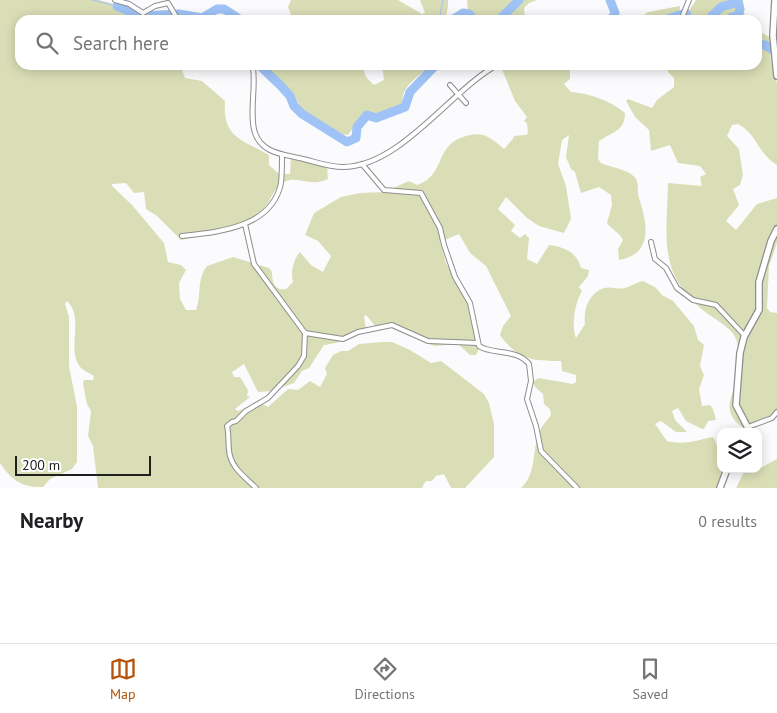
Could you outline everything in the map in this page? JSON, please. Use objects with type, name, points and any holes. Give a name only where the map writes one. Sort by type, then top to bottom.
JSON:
[{"type":"street","points":[[115,0],[129,4],[143,13],[155,6],[168,3],[176,15]]},
{"type":"street","points":[[682,15],[689,0]]},
{"type":"street","points":[[775,0],[774,36],[777,76]]},
{"type":"street","points":[[253,70],[255,132],[272,152],[282,156],[331,166],[350,167],[362,164],[391,151],[459,93],[490,70]]},
{"type":"street","points":[[450,85],[466,103]]},
{"type":"street","points":[[182,236],[209,233],[246,224],[263,212],[274,200],[280,184],[282,156]]},
{"type":"street","points":[[362,164],[384,190],[421,193],[440,228],[455,277],[470,303],[480,348],[506,352],[526,360],[529,364],[531,381],[527,399],[536,426],[538,446],[577,488]]},
{"type":"street","points":[[246,224],[254,264],[305,333],[304,356],[298,366],[268,398],[246,410],[236,421],[227,426],[232,462],[240,474],[256,488]]},
{"type":"street","points":[[748,428],[736,405],[740,353],[745,336],[759,310],[759,282],[770,241],[777,229]]},
{"type":"street","points":[[651,242],[655,259],[666,268],[677,288],[693,300],[716,305],[745,336]]},
{"type":"street","points":[[305,333],[343,339],[358,332],[392,325],[428,341],[478,342]]},
{"type":"street","points":[[751,428],[772,418],[777,412]]},
{"type":"street","points":[[720,488],[726,473]]},
{"type":"green space","points":[[0,0],[99,0],[117,5],[134,15],[15,15],[15,70],[182,70],[185,78],[202,81],[225,101],[225,113],[230,130],[242,141],[269,155],[269,165],[279,174],[290,174],[291,157],[327,167],[328,179],[315,182],[289,180],[280,184],[263,209],[242,224],[222,231],[181,240],[157,216],[146,209],[144,192],[134,193],[126,183],[112,184],[164,243],[168,262],[181,265],[186,270],[179,283],[180,299],[186,310],[196,310],[201,277],[207,266],[233,257],[269,268],[275,285],[279,289],[286,289],[293,282],[293,266],[300,252],[311,265],[323,272],[331,256],[318,241],[305,235],[314,213],[341,197],[360,193],[384,192],[409,181],[417,185],[426,181],[437,168],[449,146],[456,140],[466,136],[483,135],[504,149],[514,136],[526,135],[528,133],[527,123],[524,121],[527,117],[515,101],[502,70],[570,70],[570,79],[564,84],[571,92],[600,98],[625,113],[623,124],[613,133],[599,141],[598,159],[601,163],[630,173],[636,179],[645,227],[643,244],[638,251],[630,257],[619,260],[618,249],[623,240],[607,223],[612,205],[611,195],[599,187],[581,193],[575,172],[571,169],[566,157],[569,135],[562,140],[558,164],[566,186],[571,219],[564,233],[539,226],[527,218],[506,197],[498,209],[515,225],[511,231],[520,238],[525,234],[529,238],[527,259],[537,264],[549,245],[555,246],[569,251],[579,262],[581,268],[589,270],[588,276],[579,287],[582,291],[574,314],[576,338],[585,324],[586,307],[594,294],[604,288],[629,287],[643,281],[655,287],[662,295],[673,301],[694,326],[698,340],[704,345],[700,366],[704,375],[699,389],[702,406],[710,405],[716,420],[708,421],[704,429],[702,429],[686,421],[678,408],[672,411],[675,420],[687,432],[676,432],[661,421],[655,424],[667,441],[684,443],[714,438],[717,447],[717,473],[722,473],[716,488],[521,488],[530,475],[538,435],[551,415],[550,409],[544,404],[543,394],[535,387],[533,382],[538,378],[573,384],[576,382],[576,375],[562,371],[561,361],[534,359],[520,354],[513,350],[500,335],[503,326],[511,316],[486,266],[470,253],[459,234],[440,242],[446,263],[467,301],[479,349],[476,355],[470,355],[458,344],[434,346],[391,328],[376,327],[366,315],[364,317],[366,328],[346,340],[324,345],[309,368],[302,371],[294,383],[272,391],[258,392],[244,364],[232,372],[234,377],[240,377],[248,390],[247,396],[250,397],[235,409],[238,411],[258,402],[268,407],[288,389],[298,390],[310,381],[320,387],[327,374],[325,368],[333,355],[341,351],[348,351],[359,344],[392,342],[431,363],[441,361],[484,394],[489,403],[494,424],[494,457],[465,488],[451,488],[444,474],[436,476],[432,481],[426,481],[422,487],[424,488],[98,488],[93,446],[88,436],[91,411],[87,404],[83,384],[84,380],[93,380],[94,376],[81,368],[75,357],[74,315],[67,301],[65,304],[69,317],[69,366],[77,407],[77,462],[72,469],[50,479],[43,487],[23,484],[8,474],[0,463]]},
{"type":"green space","points":[[291,0],[398,0],[422,14],[425,13],[420,0],[448,0],[447,15],[291,15],[288,7]]},
{"type":"green space","points":[[467,0],[537,0],[529,3],[524,8],[525,15],[468,15]]},
{"type":"green space","points":[[696,0],[743,0],[744,15],[686,15]]},
{"type":"green space","points":[[680,6],[679,15],[644,15],[648,12]]},
{"type":"green space","points":[[762,33],[769,37],[771,61],[777,83],[777,165],[765,155],[745,128],[738,124],[732,125],[727,136],[739,149],[743,175],[740,185],[733,189],[739,205],[726,221],[736,230],[757,204],[777,198],[777,243],[769,266],[767,308],[770,312],[777,313],[777,415],[769,416],[745,428],[736,422],[730,412],[738,362],[738,346],[735,337],[728,328],[704,311],[689,297],[678,283],[668,253],[668,183],[702,186],[700,177],[706,174],[700,166],[678,163],[670,145],[651,151],[649,130],[635,117],[626,101],[628,99],[652,108],[657,100],[674,87],[674,78],[668,70],[762,70]]},
{"type":"green space","points":[[268,70],[364,70],[366,77],[374,85],[384,80],[383,70],[427,70],[408,86],[404,92],[403,103],[380,114],[362,116],[348,135],[341,134],[302,110],[295,97]]},
{"type":"green space","points":[[777,459],[777,488],[736,488],[744,473],[762,473],[762,467]]},
{"type":"waterway","points":[[92,0],[117,6]]},
{"type":"waterway","points":[[440,15],[443,0]]},
{"type":"waterway","points":[[504,15],[519,0]]},
{"type":"waterway","points":[[610,0],[615,13],[614,15]]},
{"type":"waterway","points":[[713,15],[721,7],[738,2],[740,9],[738,15]]},
{"type":"waterway","points":[[117,6],[139,15]]},
{"type":"waterway","points":[[207,15],[217,9],[224,9],[233,15]]},
{"type":"waterway","points":[[460,15],[463,13],[470,15]]},
{"type":"waterway","points":[[680,15],[686,13],[687,15]]},
{"type":"waterway","points":[[160,15],[185,15]]},
{"type":"waterway","points":[[762,45],[777,52]]},
{"type":"waterway","points":[[264,70],[290,96],[294,106],[302,114],[347,142],[356,138],[357,127],[367,115],[376,118],[405,107],[410,92],[431,70]]}]
